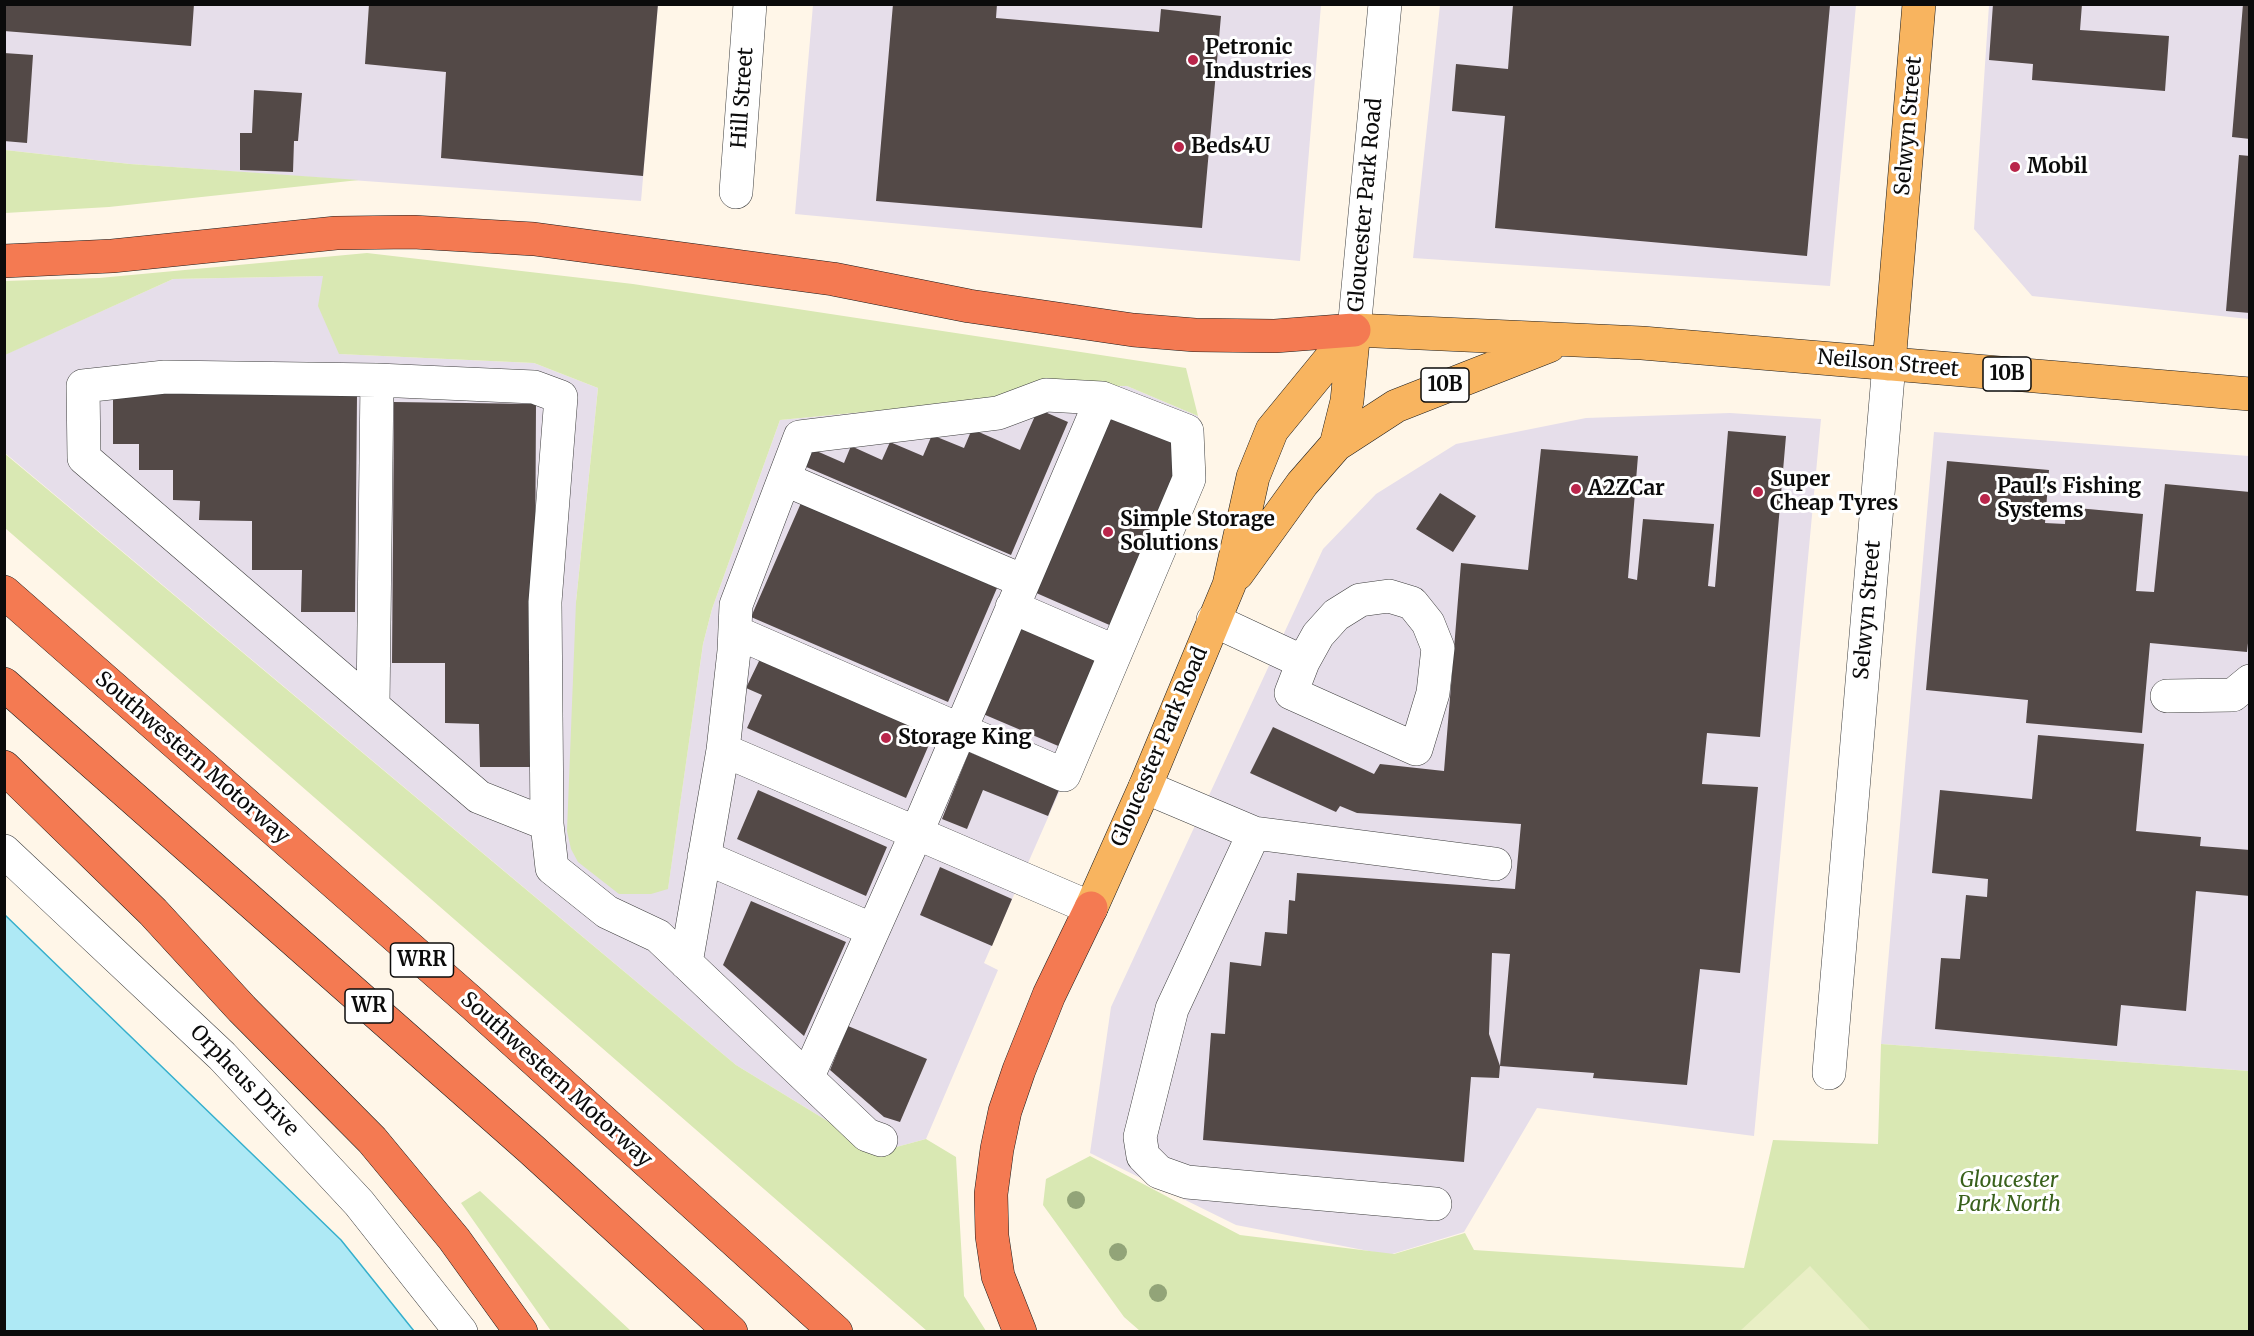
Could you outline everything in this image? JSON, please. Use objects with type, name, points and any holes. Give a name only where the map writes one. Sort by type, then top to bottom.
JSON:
[{"type":"highway","points":[[4,261],[112,256],[336,233],[413,232],[534,239],[821,278],[969,306],[1133,330],[1275,336],[1354,330]]},
{"type":"highway","name":"Southwestern Motorway","points":[[4,592],[473,1005],[836,1332]]},
{"type":"highway","name":"WR","points":[[4,684],[531,1149],[731,1332]]},
{"type":"highway","points":[[4,766],[153,912],[242,1009],[372,1140],[454,1239],[520,1332]]},
{"type":"highway","points":[[1020,1332],[998,1276],[992,1236],[991,1194],[997,1149],[1005,1111],[1019,1070],[1049,995],[1090,908]]},
{"type":"main road","name":"Selwyn Street","points":[[1889,364],[1919,4]]},
{"type":"main road","name":"Neilson Street","points":[[1354,330],[1642,344],[2250,394]]},
{"type":"main road","points":[[1336,444],[1347,401],[1354,330]]},
{"type":"main road","name":"Gloucester Park Road","points":[[1090,908],[1144,787],[1228,585],[1253,477],[1272,430],[1354,330]]},
{"type":"main road","name":"Neilson Street","points":[[1336,444],[1396,406],[1562,341]]},
{"type":"main road","name":"Gloucester Park Road","points":[[1228,585],[1302,484],[1336,444]]},
{"type":"street","name":"Hill Street","points":[[736,192],[750,4]]},
{"type":"street","name":"Gloucester Park Road","points":[[1354,330],[1385,4]]},
{"type":"street","name":"Selwyn Street","points":[[1829,1073],[1889,364]]},
{"type":"street","points":[[547,824],[479,797],[84,458],[83,386],[165,377],[377,381],[534,387],[561,397],[545,602],[547,824],[552,868],[607,912],[658,936],[808,1076],[867,1135],[881,1140]]},
{"type":"street","points":[[373,705],[377,381]]},
{"type":"street","points":[[687,963],[723,750],[736,605],[800,436],[998,413],[1046,395],[1102,398],[1187,430],[1189,479],[1064,775],[735,632]]},
{"type":"street","points":[[808,1076],[916,834],[1102,398]]},
{"type":"street","points":[[784,479],[1018,594],[1116,652]]},
{"type":"street","points":[[1389,596],[1412,603],[1428,623],[1438,648],[1433,693],[1416,749],[1291,693],[1302,662],[1318,635],[1336,615],[1360,600],[1389,596]]},
{"type":"street","points":[[1213,620],[1302,662]]},
{"type":"street","points":[[2167,696],[2233,696],[2250,681]]},
{"type":"street","points":[[723,750],[1090,908]]},
{"type":"street","points":[[1144,787],[1254,833],[1495,864]]},
{"type":"street","points":[[1254,833],[1172,1009],[1140,1137],[1143,1156],[1159,1172],[1187,1182],[1435,1204]]},
{"type":"street","name":"Orpheus Drive","points":[[4,851],[222,1056],[359,1203],[461,1332]]},
{"type":"street","points":[[704,857],[873,930]]},
{"type":"shaded area","points":[[5,5],[658,5],[641,201],[130,164],[5,150]]},
{"type":"shaded area","points":[[813,5],[1321,5],[1300,261],[795,214]]},
{"type":"shaded area","points":[[1440,5],[1856,5],[1830,286],[1413,258]]},
{"type":"shaded area","points":[[1989,5],[2249,5],[2249,319],[2032,296],[1974,229]]},
{"type":"shaded area","name":"Storage King","points":[[323,276],[340,354],[534,363],[598,388],[576,602],[668,888],[703,644],[712,609],[780,420],[936,405],[1029,385],[1127,386],[1198,416],[1197,479],[984,963],[998,970],[926,1139],[878,1152],[736,1065],[5,453],[4,355],[173,279]]},
{"type":"shaded area","points":[[1730,413],[1821,419],[1754,1136],[1537,1108],[1464,1232],[1389,1255],[1236,1225],[1090,1153],[1111,1007],[1323,549],[1376,494],[1456,444],[1586,418]]},
{"type":"shaded area","points":[[1934,432],[2249,456],[2249,1071],[1881,1044]]},
{"type":"green space","points":[[5,150],[130,164],[359,180],[109,207],[5,213]]},
{"type":"green space","points":[[367,253],[633,284],[1186,368],[1198,416],[1127,386],[1029,385],[1004,395],[936,405],[780,420],[712,609],[703,644],[668,889],[651,894],[619,894],[578,862],[571,849],[567,831],[576,602],[598,388],[534,363],[339,354],[318,306],[323,276],[173,279],[5,355],[4,281],[99,278]]},
{"type":"green space","points":[[4,453],[736,1065],[878,1152],[926,1139],[956,1157],[964,1296],[986,1331],[927,1331],[5,528]]},
{"type":"green space","name":"Gloucester Park North","points":[[1881,1044],[2249,1071],[2249,1331],[1140,1331],[1124,1317],[1043,1205],[1046,1179],[1090,1156],[1240,1235],[1394,1254],[1465,1233],[1474,1250],[1744,1268],[1773,1140],[1878,1144]]},
{"type":"green space","points":[[480,1191],[631,1331],[551,1331],[461,1203]]},
{"type":"green space","points":[[1810,1266],[1871,1331],[1740,1331]]},
{"type":"water","points":[[5,915],[341,1240],[414,1331],[5,1331]]},
{"type":"building","points":[[4,4],[194,4],[191,46],[4,31]]},
{"type":"building","points":[[369,4],[658,4],[643,176],[441,158],[446,72],[365,64]]},
{"type":"building","points":[[893,4],[997,4],[996,18],[1159,32],[1161,9],[1221,16],[1202,228],[876,201]]},
{"type":"building","points":[[1993,4],[2082,4],[2080,30],[2169,36],[2165,91],[2032,80],[2033,64],[1989,60]]},
{"type":"building","points":[[2243,4],[2250,4],[2250,139],[2232,137]]},
{"type":"building","points":[[1513,5],[1830,5],[1807,256],[1495,228],[1505,116],[1452,111],[1456,64],[1508,69]]},
{"type":"building","points":[[4,53],[33,55],[27,143],[4,141]]},
{"type":"building","points":[[254,90],[302,93],[298,141],[294,141],[293,172],[240,170],[240,133],[252,133]]},
{"type":"building","points":[[2239,155],[2250,156],[2250,313],[2226,311]]},
{"type":"building","points":[[113,393],[357,396],[355,612],[301,612],[302,570],[252,570],[252,521],[199,520],[200,501],[173,500],[173,470],[139,470],[139,444],[113,444]]},
{"type":"building","points":[[394,402],[536,404],[534,767],[480,767],[479,724],[445,723],[445,663],[392,663]]},
{"type":"building","points":[[1038,409],[1068,422],[1011,555],[804,466],[812,449],[844,463],[851,446],[882,460],[890,442],[923,456],[932,435],[964,448],[972,429],[1020,450]]},
{"type":"building","name":"Simple Storage Solutions","points":[[1112,415],[1182,443],[1181,473],[1114,627],[1034,592]]},
{"type":"building","points":[[1728,431],[1786,436],[1760,737],[1707,733],[1702,784],[1758,787],[1740,973],[1700,969],[1687,1085],[1593,1078],[1594,1073],[1500,1066],[1499,1078],[1471,1077],[1464,1162],[1203,1140],[1211,1033],[1225,1034],[1230,962],[1261,966],[1265,932],[1287,934],[1289,900],[1295,901],[1297,873],[1515,889],[1521,824],[1357,813],[1340,806],[1336,812],[1250,773],[1273,727],[1374,774],[1380,764],[1444,771],[1461,563],[1528,570],[1541,449],[1638,456],[1628,578],[1637,580],[1643,519],[1714,524],[1708,586],[1715,587]],"holes":[[[1492,953],[1510,954],[1500,1066],[1489,1034]]]},
{"type":"building","points":[[1947,461],[2049,470],[2045,523],[2065,524],[2066,507],[2143,514],[2136,591],[2154,592],[2165,484],[2250,492],[2250,625],[2247,652],[2150,643],[2142,733],[2026,723],[2028,700],[1926,690]]},
{"type":"building","points":[[1440,493],[1476,516],[1453,552],[1416,529]]},
{"type":"building","points":[[801,503],[997,588],[948,702],[751,617]]},
{"type":"building","points":[[1019,628],[1099,661],[1063,748],[983,714]]},
{"type":"building","points":[[760,659],[934,733],[906,798],[747,728],[762,695],[746,688]]},
{"type":"building","points":[[2038,735],[2144,744],[2136,831],[2201,837],[2200,846],[2250,850],[2250,896],[2196,891],[2186,1011],[2121,1005],[2117,1046],[1935,1029],[1941,958],[1960,959],[1966,895],[1987,897],[1988,879],[1932,873],[1940,790],[2032,799]]},
{"type":"building","points":[[969,752],[1059,790],[1048,816],[983,790],[967,829],[942,819]]},
{"type":"building","points":[[758,790],[887,847],[866,896],[737,839]]},
{"type":"building","points":[[940,867],[1012,899],[992,946],[920,915]]},
{"type":"building","points":[[751,901],[846,942],[804,1036],[723,965]]},
{"type":"building","points":[[848,1026],[927,1059],[900,1122],[884,1117],[830,1070]]},
{"type":"place","name":"Petronic Industries","points":[[1193,60]]},
{"type":"place","name":"Beds4U","points":[[1179,147]]},
{"type":"place","name":"Mobil","points":[[2015,167]]},
{"type":"place","name":"A2ZCar","points":[[1576,489]]},
{"type":"place","name":"Super Cheap Tyres","points":[[1758,492]]},
{"type":"place","name":"Paul's Fishing Systems","points":[[1985,499]]},
{"type":"place","name":"Simple Storage Solutions","points":[[1108,532]]},
{"type":"place","name":"Storage King","points":[[886,738]]}]
